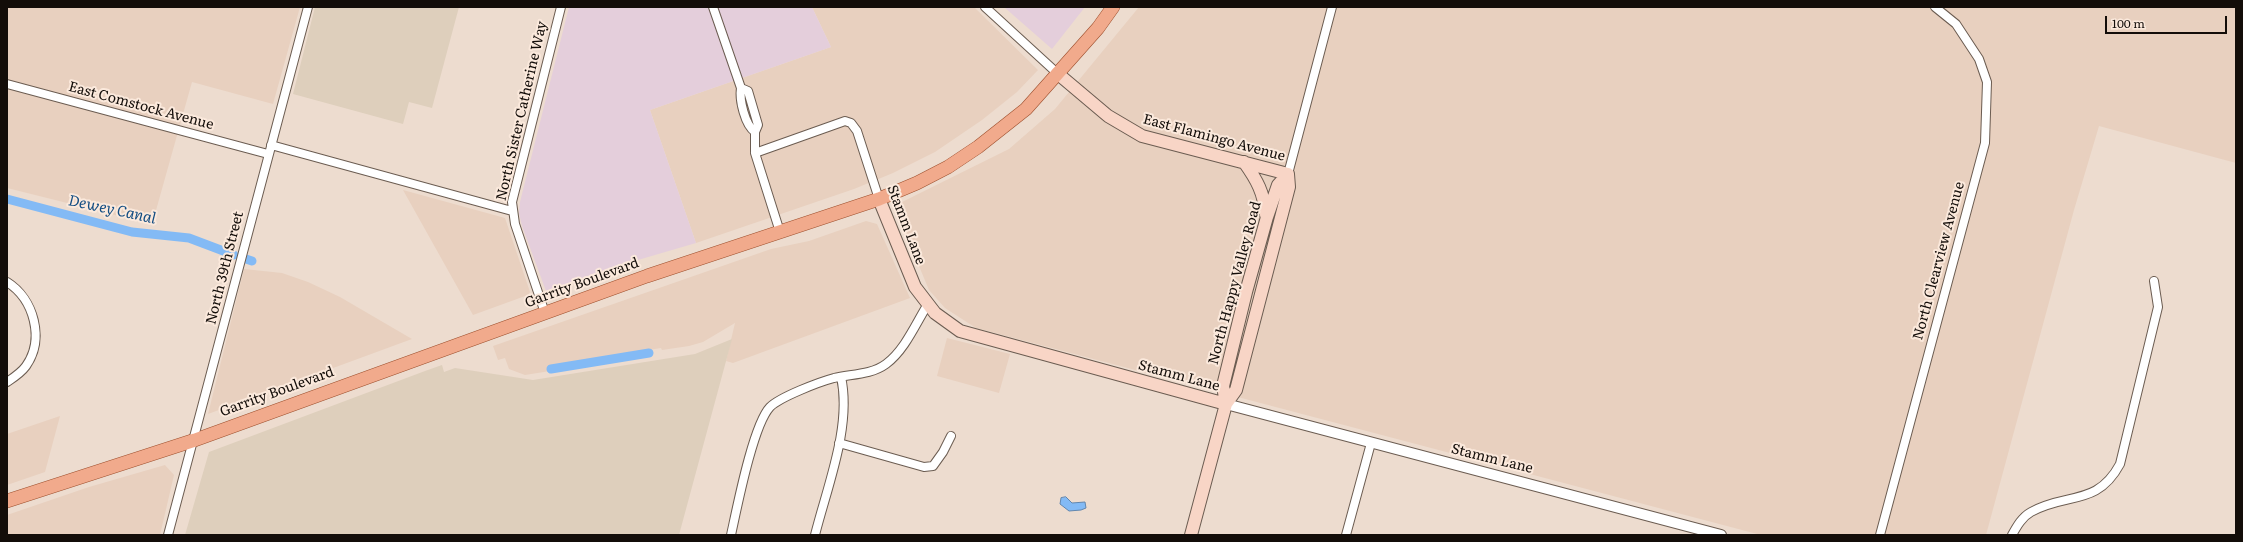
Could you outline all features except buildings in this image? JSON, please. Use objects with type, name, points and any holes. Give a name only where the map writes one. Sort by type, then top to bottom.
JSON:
[{"type":"main road","name":"Garrity Boulevard","points":[[7,501],[195,440],[545,313],[879,199],[948,167],[978,147],[1026,108],[1098,28],[1113,7]]},
{"type":"main road","name":"East Flamingo Avenue","points":[[1057,73],[1108,116],[1142,136],[1288,174]]},
{"type":"main road","points":[[1244,162],[1261,187],[1265,198],[1266,217]]},
{"type":"main road","name":"North Happy Valley Road","points":[[1226,404],[1223,386],[1266,217],[1278,185],[1288,174]]},
{"type":"main road","name":"North Happy Valley Road","points":[[1191,535],[1226,404],[1236,390],[1290,187],[1288,174]]},
{"type":"main road","name":"Stamm Lane","points":[[879,199],[914,287],[935,313],[960,331],[1226,404]]},
{"type":"street","name":"North 39th Street","points":[[168,535],[195,440],[268,154],[308,7]]},
{"type":"street","name":"North Sister Catherine Way","points":[[545,313],[512,211],[515,188],[561,7]]},
{"type":"street","points":[[713,7],[741,88],[740,95],[750,128],[755,132],[755,153],[780,232]]},
{"type":"street","name":"East Flamingo Avenue","points":[[985,7],[1057,73]]},
{"type":"street","name":"North Happy Valley Road","points":[[1288,174],[1332,7]]},
{"type":"street","name":"North Clearview Avenue","points":[[1880,535],[1985,143],[1987,82],[1979,59],[1956,24],[1935,7]]},
{"type":"street","name":"East Comstock Avenue","points":[[7,84],[268,154]]},
{"type":"street","name":"Stamm Lane","points":[[755,153],[845,121],[851,123],[857,131],[879,199]]},
{"type":"street","points":[[271,144],[512,211]]},
{"type":"street","points":[[2012,535],[2021,521],[2031,512],[2062,500],[2084,497],[2103,485],[2115,473],[2120,464],[2158,307],[2154,281]]},
{"type":"street","points":[[7,282],[13,286],[30,308],[35,323],[34,341],[26,366],[7,382]]},
{"type":"street","points":[[731,535],[750,456],[764,418],[770,407],[784,399],[841,377],[872,371],[886,364],[897,354],[928,304]]},
{"type":"street","points":[[815,535],[844,425],[845,394],[841,377]]},
{"type":"street","name":"Stamm Lane","points":[[1226,404],[1571,494],[1721,535]]},
{"type":"street","points":[[839,443],[924,467],[932,466],[943,452],[951,436]]},
{"type":"street","points":[[1346,535],[1371,443]]},
{"type":"shaded area","points":[[7,7],[300,7],[273,104],[192,82],[153,221],[119,216],[7,188]]},
{"type":"shaded area","points":[[315,7],[459,7],[432,108],[409,102],[403,124],[293,94]]},
{"type":"shaded area","points":[[569,7],[812,7],[831,47],[650,110],[696,243],[614,267],[546,291],[522,226],[519,213],[520,202]]},
{"type":"shaded area","points":[[812,7],[974,7],[1038,70],[1017,92],[982,120],[935,152],[893,173],[854,189],[696,243],[650,110],[831,47]]},
{"type":"shaded area","points":[[1004,7],[1085,7],[1052,49]]},
{"type":"shaded area","points":[[1139,7],[2236,7],[2236,163],[2099,126],[2074,210],[1986,535],[1761,535],[976,328],[945,308],[929,290],[899,218],[897,209],[900,203],[1009,149],[1055,109]]},
{"type":"shaded area","points":[[403,190],[505,218],[530,292],[528,295],[473,315]]},
{"type":"shaded area","points":[[866,221],[877,224],[910,298],[733,363],[726,361],[735,323],[703,342],[689,346],[662,350],[661,348],[588,360],[550,367],[550,371],[525,375],[509,369],[505,358],[498,360],[493,346],[771,249],[809,241]]},
{"type":"shaded area","points":[[244,269],[282,273],[308,282],[340,297],[412,339],[208,414]]},
{"type":"shaded area","points":[[947,338],[1010,354],[999,393],[937,376]]},
{"type":"shaded area","points":[[732,339],[679,535],[185,535],[209,452],[425,371],[442,365],[444,372],[455,368],[533,380],[695,354]]},
{"type":"shaded area","points":[[60,416],[45,472],[7,485],[7,434]]},
{"type":"shaded area","points":[[165,465],[174,475],[160,535],[7,535],[7,515],[89,487]]},
{"type":"water","points":[[1066,497],[1072,503],[1085,502],[1086,508],[1069,511],[1060,504],[1061,498]]},
{"type":"waterway","name":"Dewey Canal","points":[[7,199],[132,232],[189,238],[234,255]]},
{"type":"waterway","name":"Dewey Canal","points":[[246,259],[252,261]]},
{"type":"waterway","name":"Dewey Canal","points":[[551,369],[649,353]]}]
